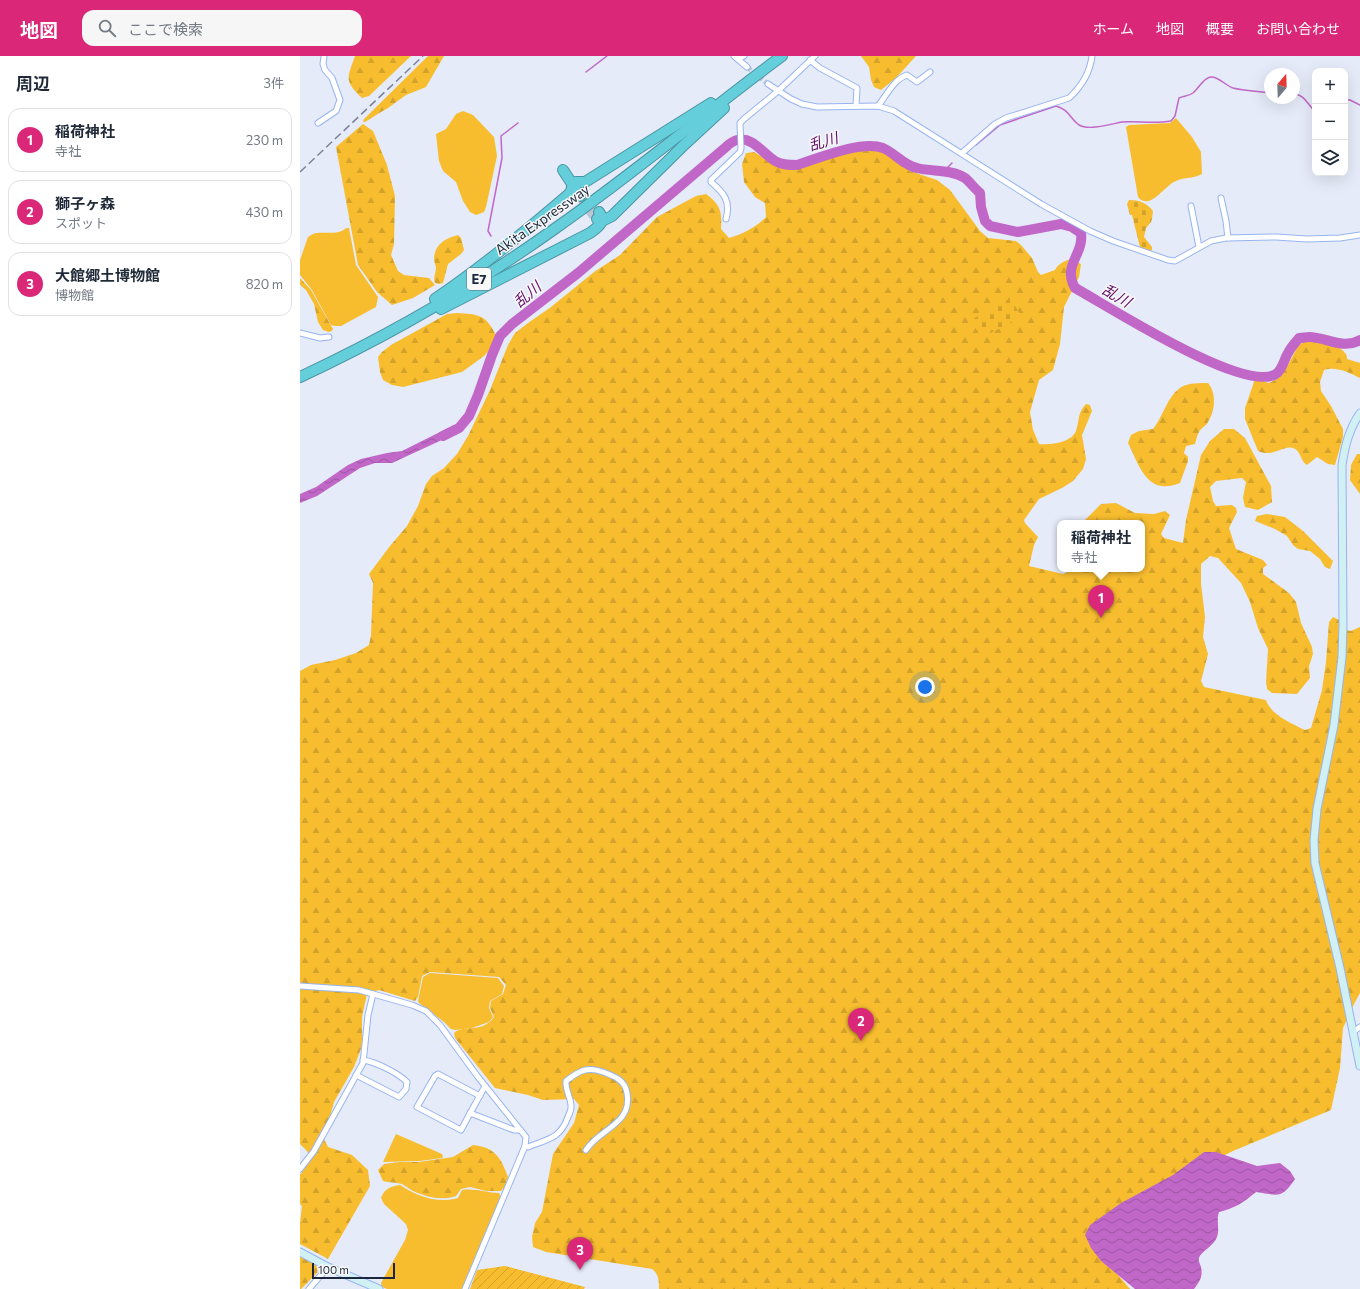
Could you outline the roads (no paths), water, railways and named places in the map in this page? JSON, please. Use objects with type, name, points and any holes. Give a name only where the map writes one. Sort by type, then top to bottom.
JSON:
[{"type":"highway","points":[[574,183],[582,183],[589,180],[693,115],[782,56]]},
{"type":"highway","points":[[363,346],[396,332],[590,233],[599,226],[598,216],[612,216],[685,144],[782,56]]},
{"type":"highway","name":"Akita Expressway","points":[[300,377],[417,317],[519,254],[590,204],[782,56]]},
{"type":"highway","points":[[564,169],[582,195]]},
{"type":"highway","points":[[363,346],[425,306],[471,273],[530,227],[569,194],[574,183]]},
{"type":"street","points":[[318,123],[336,111],[340,100],[332,78],[325,70],[323,64],[324,56]]},
{"type":"street","points":[[736,58],[744,56]]},
{"type":"street","points":[[726,219],[728,211],[723,192],[711,182],[711,180],[740,152],[740,123],[778,91],[815,56]]},
{"type":"street","points":[[962,153],[995,124],[1006,118],[1070,98],[1076,92],[1087,75],[1091,67],[1092,56]]},
{"type":"street","points":[[736,58],[747,67]]},
{"type":"street","points":[[810,60],[820,68],[857,88],[856,106]]},
{"type":"street","points":[[878,106],[892,87],[902,77],[907,75],[917,82],[930,72]]},
{"type":"street","points":[[768,84],[791,99],[802,104],[817,107],[878,106],[903,116],[1041,204],[1090,231],[1113,241],[1168,260],[1175,261],[1211,241],[1228,238],[1276,237],[1307,239],[1340,238],[1360,235]]},
{"type":"street","points":[[1221,198],[1228,238]]},
{"type":"street","points":[[1191,206],[1199,247]]},
{"type":"street","points":[[300,333],[320,338],[328,338]]},
{"type":"street","points":[[1360,413],[1349,432],[1344,449],[1342,465],[1342,657],[1334,725],[1317,810],[1314,840],[1315,863],[1360,1066]]},
{"type":"street","points":[[300,986],[359,990],[412,1004],[426,1011],[440,1025],[485,1086],[526,1137],[525,1146],[465,1289]]},
{"type":"street","points":[[300,1170],[314,1151],[363,1063],[368,1015],[373,994]]},
{"type":"street","points":[[1353,1032],[1360,1027]]},
{"type":"street","points":[[356,1075],[399,1097],[406,1089],[407,1082],[403,1079],[379,1066],[363,1060]]},
{"type":"street","points":[[525,1146],[528,1147],[554,1137],[562,1131],[572,1109],[566,1088],[566,1081],[577,1073],[596,1069],[621,1080],[627,1088],[628,1103],[623,1116],[612,1128],[590,1143],[586,1150]]},
{"type":"street","points":[[480,1096],[438,1074],[435,1076],[417,1107],[461,1130],[480,1096],[485,1086]]},
{"type":"street","points":[[470,1113],[514,1130],[520,1130]]},
{"type":"street","points":[[300,1252],[328,1267],[379,1289]]},
{"type":"street","points":[[309,1289],[328,1267]]},
{"type":"water","points":[[454,425],[457,433],[392,463],[375,463],[360,468],[317,496],[300,503],[300,494],[316,487],[348,465],[361,459],[402,451]]},
{"type":"water","points":[[1204,1152],[1216,1152],[1257,1166],[1280,1163],[1290,1171],[1295,1179],[1282,1193],[1274,1195],[1256,1192],[1239,1205],[1219,1212],[1217,1237],[1200,1256],[1199,1260],[1202,1270],[1201,1276],[1194,1289],[1135,1289],[1101,1261],[1091,1248],[1085,1235],[1090,1225],[1121,1203],[1173,1175]]},
{"type":"waterway","points":[[586,72],[607,56]]},
{"type":"waterway","points":[[976,145],[1000,125],[1056,106],[1067,112],[1079,125],[1083,127],[1122,122],[1171,121],[1175,116],[1179,98],[1193,93],[1203,81],[1211,77],[1214,77],[1233,88],[1264,92]]},
{"type":"waterway","points":[[1300,96],[1304,98],[1312,109]]},
{"type":"waterway","points":[[1348,100],[1360,105]]},
{"type":"waterway","points":[[491,236],[488,231],[502,158],[501,136],[518,123]]},
{"type":"waterway","name":"乱川","points":[[443,436],[459,428],[469,416],[500,336],[512,324],[578,273],[728,145],[737,140],[743,139],[758,146],[775,161],[788,165],[797,165],[828,154],[863,146],[883,148],[903,162],[912,166],[954,173],[965,178],[980,193],[981,207],[985,221],[990,226],[1018,232],[1061,224],[1072,227],[1081,233],[1080,248],[1072,266],[1071,273],[1075,288],[1176,345],[1236,372],[1260,377],[1276,374],[1283,364],[1290,349],[1299,338],[1309,337],[1347,344],[1360,340]]},
{"type":"waterway","points":[[944,171],[952,163]]},
{"type":"tunnel","points":[[747,67],[768,84]]},
{"type":"tunnel","points":[[580,196],[594,216]]},
{"type":"railway","points":[[300,172],[423,56]]},
{"type":"place","name":"稲荷神社","points":[[1101,618]]},
{"type":"place","name":"獅子ヶ森","points":[[861,1041]]},
{"type":"place","name":"大館郷土博物館","points":[[580,1270]]}]
